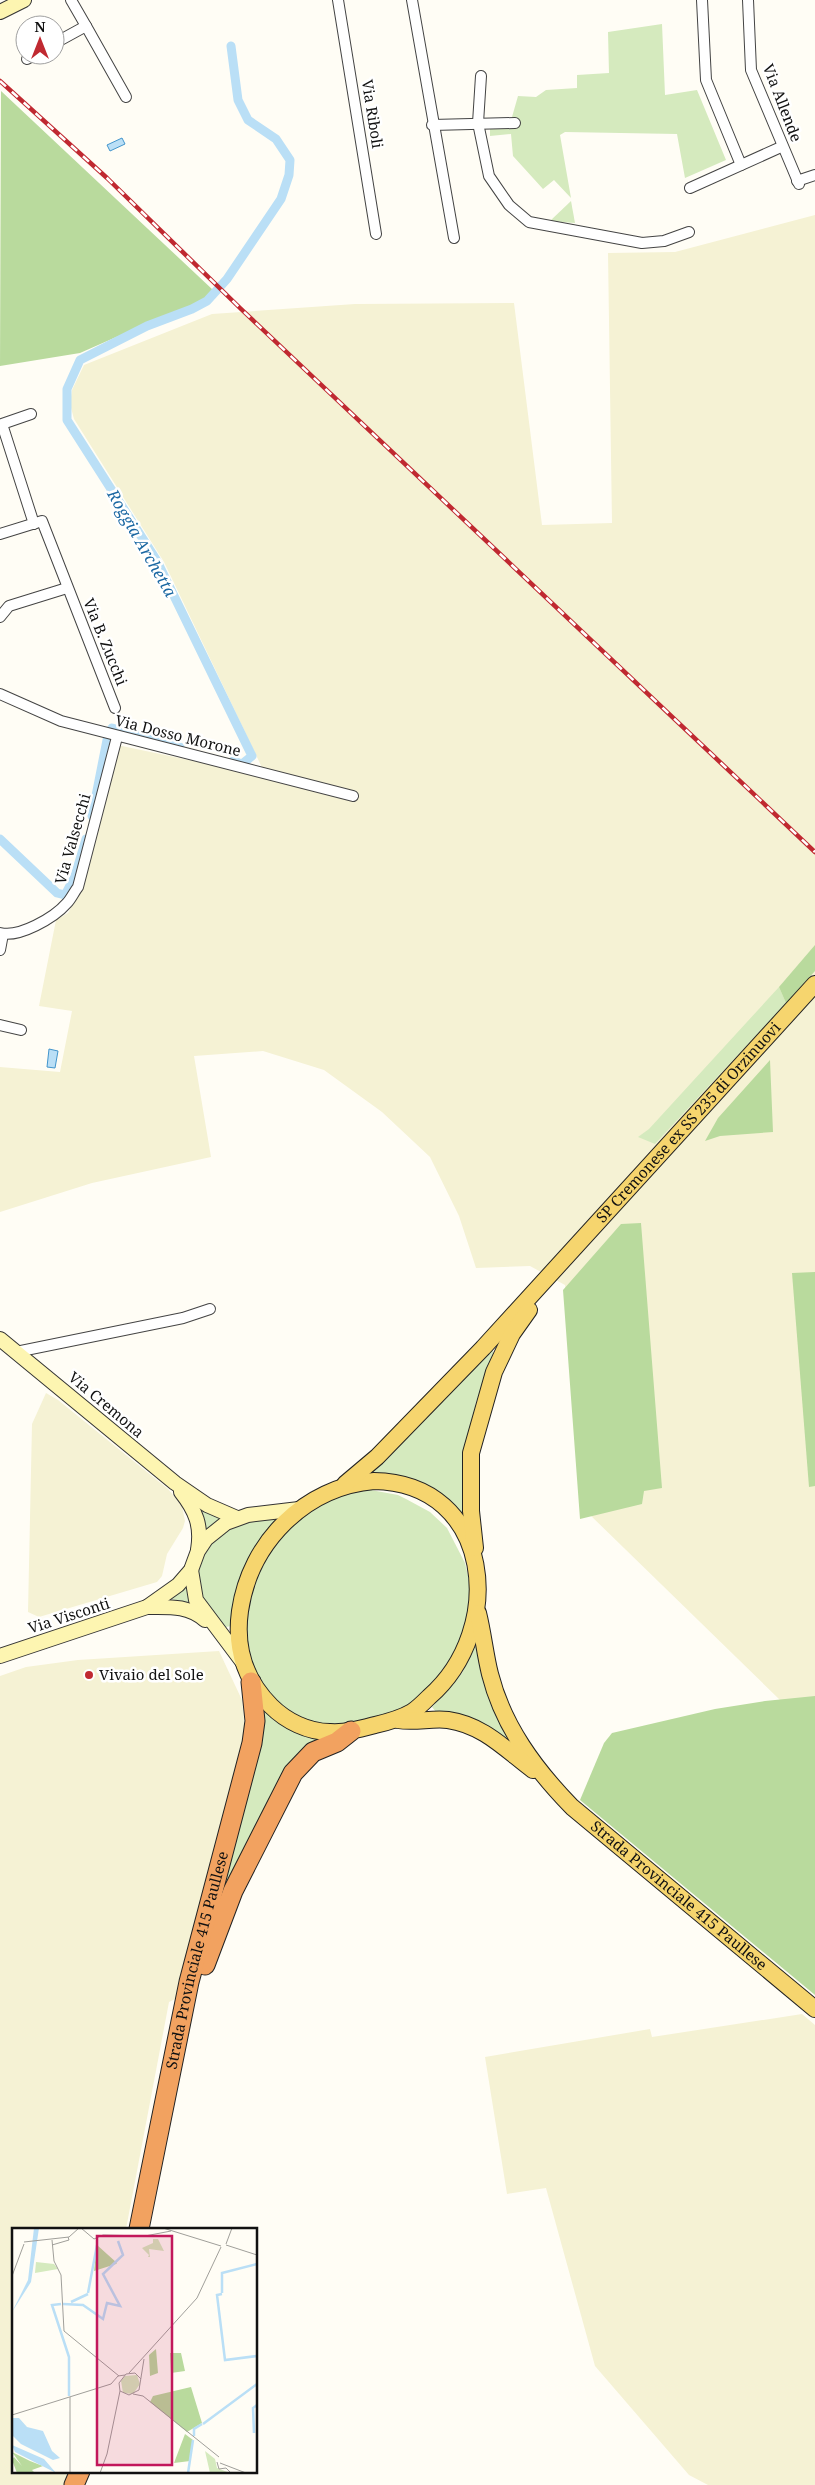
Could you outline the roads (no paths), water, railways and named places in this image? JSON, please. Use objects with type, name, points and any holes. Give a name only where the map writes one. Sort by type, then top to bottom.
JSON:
[{"type":"highway","name":"Strada Provinciale 415 Paullese","points":[[172,2064],[188,1982],[252,1743],[255,1721],[251,1682]]},
{"type":"highway","name":"Strada Provinciale 415 Paullese","points":[[172,2064],[209,1950],[233,1891],[293,1773],[313,1752],[337,1742],[351,1732]]},
{"type":"highway","points":[[139,2228],[172,2064]]},
{"type":"highway","points":[[74,2485],[80,2472]]},
{"type":"main road","points":[[0,12],[24,0]]},
{"type":"main road","name":"SP Cremonese ex SS 235 di Orzinuovi","points":[[562,1261],[815,984]]},
{"type":"main road","points":[[343,1486],[377,1457],[483,1348],[562,1261]]},
{"type":"main road","points":[[474,1557],[475,1537],[471,1511],[471,1453],[485,1398],[494,1372],[512,1334],[562,1261]]},
{"type":"main road","name":"Via Cremona","points":[[0,1338],[175,1483],[207,1505],[237,1518]]},
{"type":"main road","points":[[389,1481],[418,1489],[438,1502],[458,1523],[470,1543],[478,1583],[478,1608],[473,1631],[455,1670],[442,1685],[413,1711],[396,1720],[351,1732],[328,1732],[306,1728],[290,1721],[261,1696],[251,1682],[244,1664],[238,1630],[246,1584],[252,1566],[268,1541],[299,1509],[343,1486],[358,1482],[389,1481]]},
{"type":"main road","name":"Via Cremona","points":[[175,1483],[197,1516],[200,1536],[198,1551]]},
{"type":"main road","points":[[147,1607],[178,1585],[191,1570],[198,1551],[216,1529],[237,1518],[299,1509]]},
{"type":"main road","points":[[191,1570],[196,1600],[244,1664]]},
{"type":"main road","points":[[147,1607],[187,1609],[197,1613],[217,1630]]},
{"type":"main road","name":"Via Visconti","points":[[0,1656],[147,1607]]},
{"type":"main road","name":"Strada Provinciale 415 Paullese","points":[[478,1608],[496,1693],[507,1721],[545,1779]]},
{"type":"main road","name":"Strada Provinciale 415 Paullese","points":[[396,1720],[412,1722],[445,1720],[466,1724],[495,1739],[545,1779],[572,1807],[815,2009]]},
{"type":"street","points":[[71,0],[126,97]]},
{"type":"street","name":"Via Riboli","points":[[338,0],[376,234]]},
{"type":"street","points":[[412,0],[432,125],[454,238]]},
{"type":"street","points":[[702,0],[706,80],[741,165]]},
{"type":"street","name":"Via Allende","points":[[748,0],[751,70],[781,146],[798,182],[815,175]]},
{"type":"street","points":[[65,38],[86,26]]},
{"type":"street","points":[[481,76],[478,123],[489,176],[509,205],[529,222],[642,243],[664,241],[689,232]]},
{"type":"street","points":[[432,125],[515,123]]},
{"type":"street","points":[[690,188],[781,146]]},
{"type":"street","name":"Via B. Zucchi","points":[[31,414],[2,424],[34,524],[42,521],[66,588],[115,708]]},
{"type":"street","points":[[0,534],[34,524]]},
{"type":"street","name":"Via B. Zucchi","points":[[0,618],[9,606],[66,588]]},
{"type":"street","name":"Via Dosso Morone","points":[[0,694],[61,721],[353,796]]},
{"type":"street","name":"Via Valsecchi","points":[[2,934],[17,934],[28,930],[68,903],[78,887],[111,735]]},
{"type":"street","points":[[0,950],[2,934]]},
{"type":"street","points":[[0,1025],[21,1030]]},
{"type":"street","points":[[16,1352],[183,1318],[210,1309]]},
{"type":"water","points":[[122,138],[125,144],[110,151],[107,145]]},
{"type":"water","points":[[49,1049],[58,1051],[55,1068],[47,1067]]},
{"type":"waterway","name":"Roggia Archetta","points":[[231,46],[238,100],[248,120],[276,139],[290,160],[289,175],[281,199],[227,279],[207,301],[192,309],[147,326],[80,360],[67,389],[67,420],[157,561],[252,756],[242,764],[233,761]]},
{"type":"waterway","name":"Roggia Archetta","points":[[92,816],[108,735],[112,728],[180,747]]},
{"type":"waterway","name":"Roggia Archetta","points":[[0,839],[57,893],[65,895],[75,876],[86,839]]},
{"type":"railway","points":[[0,81],[107,178],[240,308],[815,852]]},
{"type":"place","name":"Vivaio del Sole","points":[[89,1675]]}]
